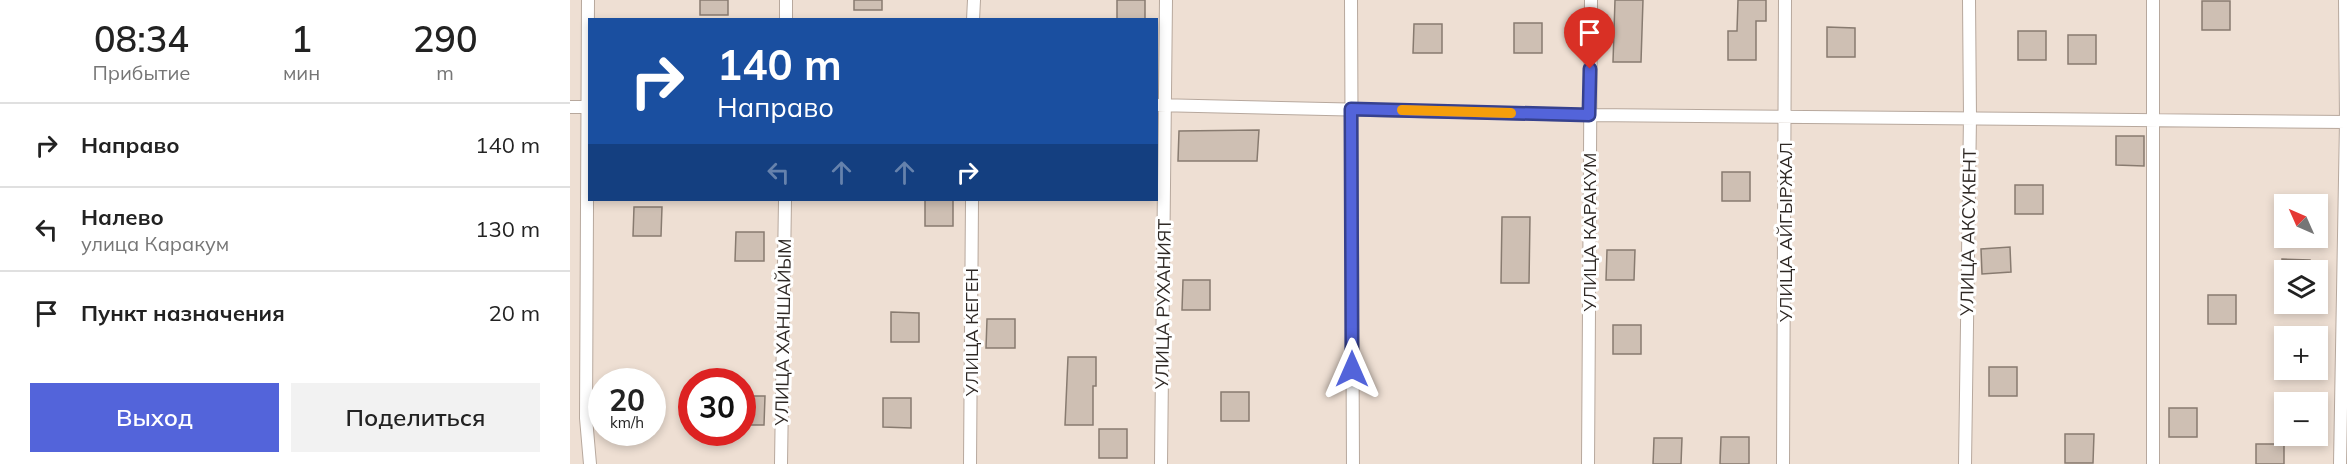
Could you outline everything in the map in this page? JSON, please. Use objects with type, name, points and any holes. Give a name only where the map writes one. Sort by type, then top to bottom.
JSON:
[{"type":"street","points":[[588,0],[586,418],[590,464]]},
{"type":"street","points":[[786,0],[786,18]]},
{"type":"street","points":[[974,0],[974,18]]},
{"type":"street","name":"УЛИЦА РУХАНИЯТ","points":[[1161,464],[1161,105],[1166,0]]},
{"type":"street","points":[[1351,0],[1353,464]]},
{"type":"street","name":"УЛИЦА КАРАКУМ","points":[[1588,464],[1591,0]]},
{"type":"street","name":"УЛИЦА АЙГЫРЖАЛ","points":[[1783,464],[1785,0]]},
{"type":"street","name":"УЛИЦА АКСУКЕНТ","points":[[1965,464],[1970,117],[1969,0]]},
{"type":"street","points":[[2152,0],[2153,464]]},
{"type":"street","points":[[2340,464],[2347,122],[2345,0]]},
{"type":"street","points":[[1161,105],[1589,115],[2347,122]]},
{"type":"street","points":[[570,107],[588,107]]},
{"type":"street","name":"УЛИЦА ХАНШАЙЫМ","points":[[781,464],[785,201]]},
{"type":"street","name":"УЛИЦА КЕГЕН","points":[[970,464],[972,201]]},
{"type":"building","points":[[700,0],[728,0],[728,15],[700,15]]},
{"type":"building","points":[[854,0],[882,0],[882,10],[854,10]]},
{"type":"building","points":[[1117,0],[1145,0],[1145,18],[1117,18]]},
{"type":"building","points":[[1615,0],[1643,0],[1641,62],[1613,62]]},
{"type":"building","points":[[1738,0],[1766,0],[1766,21],[1756,21],[1756,60],[1728,60],[1728,31],[1737,31]]},
{"type":"building","points":[[2202,1],[2230,1],[2230,30],[2202,30]]},
{"type":"building","points":[[1514,23],[1542,23],[1542,53],[1514,53]]},
{"type":"building","points":[[1414,24],[1442,24],[1442,53],[1413,53]]},
{"type":"building","points":[[1827,27],[1855,28],[1855,57],[1827,57]]},
{"type":"building","points":[[2018,31],[2046,31],[2046,60],[2018,60]]},
{"type":"building","points":[[2068,35],[2096,35],[2096,64],[2068,64]]},
{"type":"building","points":[[1259,130],[1257,161],[1178,161],[1179,131]]},
{"type":"building","points":[[2116,136],[2144,136],[2144,166],[2116,165]]},
{"type":"building","points":[[1722,172],[1750,172],[1750,201],[1722,201]]},
{"type":"building","points":[[2015,185],[2043,185],[2043,214],[2015,214]]},
{"type":"building","points":[[925,201],[953,201],[953,226],[925,226]]},
{"type":"building","points":[[634,207],[662,207],[661,236],[633,236]]},
{"type":"building","points":[[1502,217],[1530,217],[1529,283],[1501,283]]},
{"type":"building","points":[[736,232],[764,232],[764,261],[735,261]]},
{"type":"building","points":[[2010,247],[2011,272],[1982,274],[1981,249]]},
{"type":"building","points":[[1607,250],[1635,250],[1634,280],[1606,280]]},
{"type":"building","points":[[1183,280],[1210,280],[1210,310],[1182,310]]},
{"type":"building","points":[[2208,295],[2236,295],[2236,324],[2208,324]]},
{"type":"building","points":[[891,312],[919,313],[919,342],[891,342]]},
{"type":"building","points":[[987,319],[1015,319],[1015,348],[986,348]]},
{"type":"building","points":[[1613,325],[1641,325],[1641,354],[1613,354]]},
{"type":"building","points":[[1068,357],[1096,357],[1093,425],[1065,425]]},
{"type":"building","points":[[1989,367],[2017,367],[2017,396],[1989,396]]},
{"type":"building","points":[[1221,392],[1249,392],[1249,421],[1221,421]]},
{"type":"building","points":[[756,396],[765,396],[764,425],[756,425]]},
{"type":"building","points":[[883,398],[911,398],[911,428],[883,427]]},
{"type":"building","points":[[2169,408],[2197,408],[2197,437],[2169,437]]},
{"type":"building","points":[[1099,429],[1127,429],[1127,458],[1099,458]]},
{"type":"building","points":[[2065,434],[2094,434],[2093,463],[2065,463]]},
{"type":"building","points":[[1721,437],[1749,437],[1749,464],[1720,464]]},
{"type":"building","points":[[1654,438],[1682,438],[1681,464],[1653,464]]},
{"type":"building","points":[[2256,444],[2284,446],[2284,464],[2256,464]]},
{"type":"slow traffic","points":[[1402,110],[1511,113]]},
{"type":"route","points":[[1352,369],[1351,109],[1589,115],[1590,69]]}]
